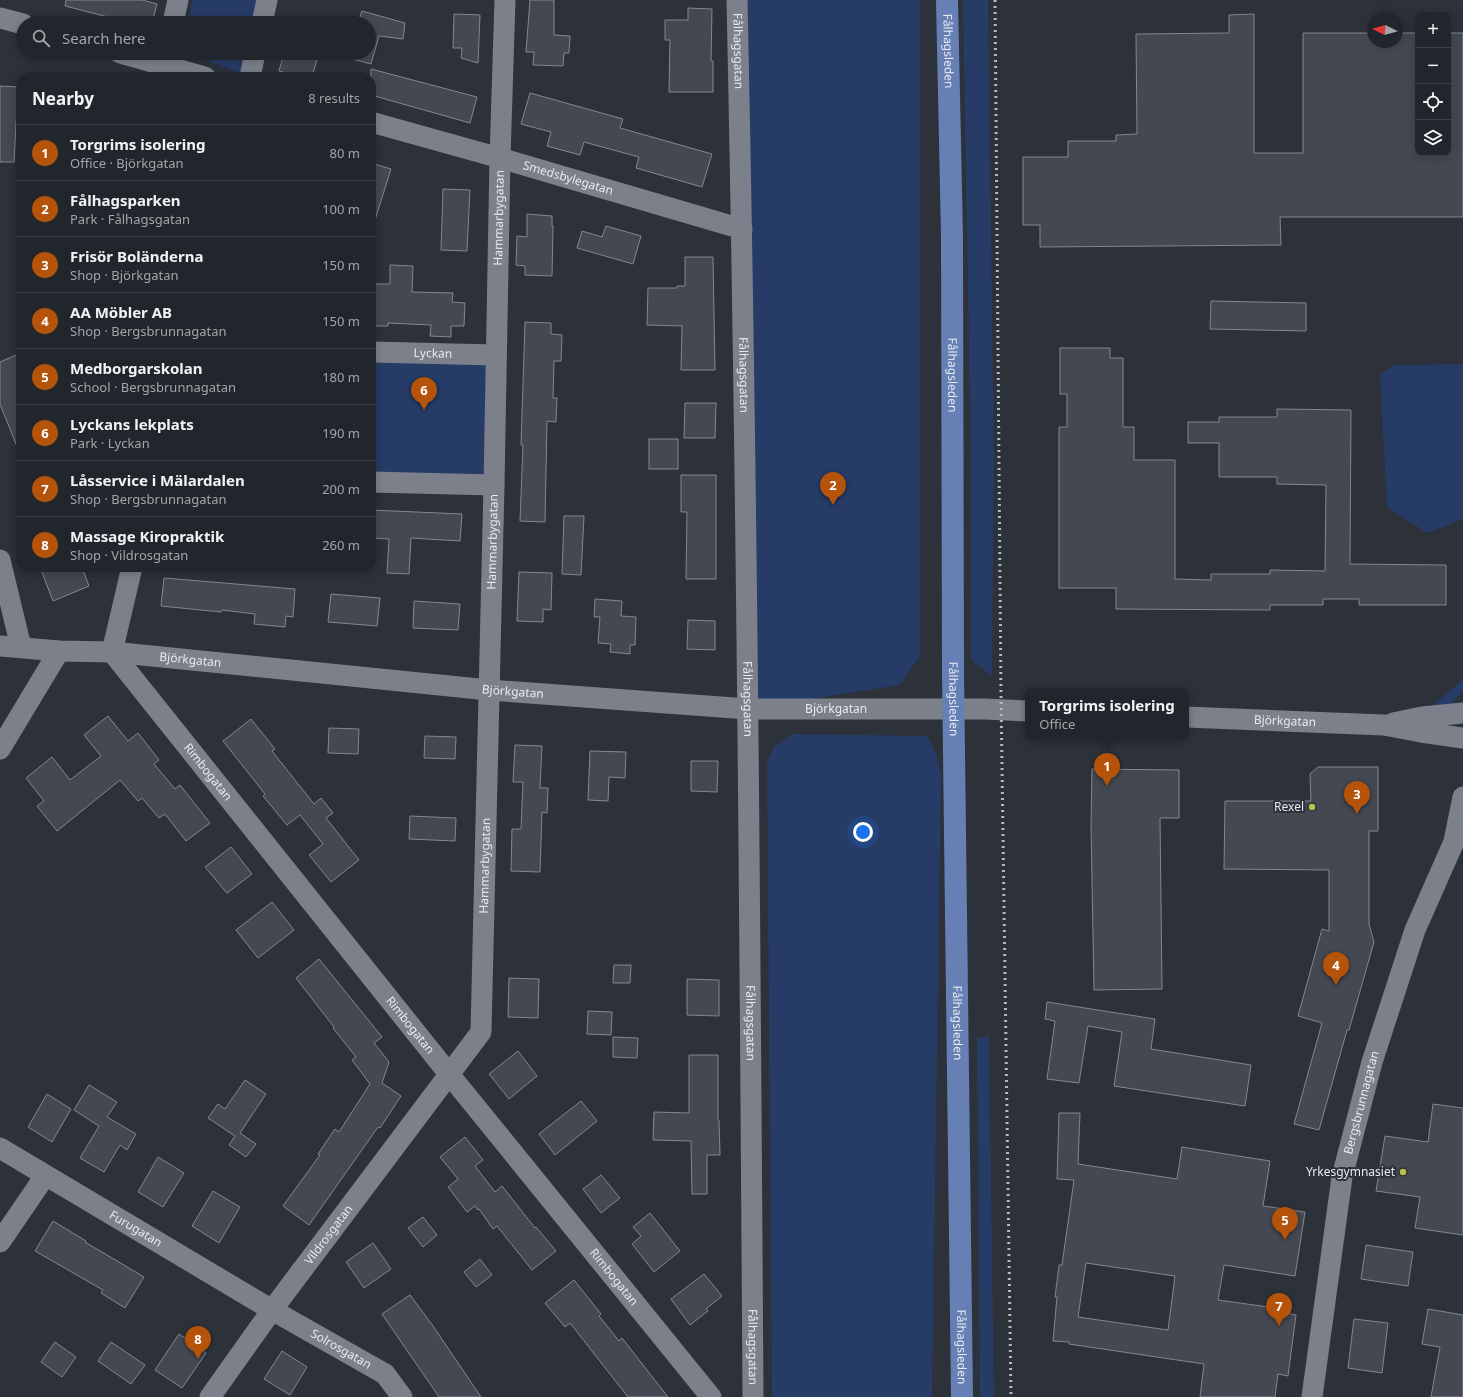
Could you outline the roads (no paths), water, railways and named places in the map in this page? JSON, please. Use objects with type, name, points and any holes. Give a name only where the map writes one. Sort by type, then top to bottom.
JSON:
[{"type":"main road","name":"Fålhagsleden","points":[[947,0],[952,236],[954,709],[962,1397]]},
{"type":"street","points":[[175,16],[178,0]]},
{"type":"street","points":[[264,16],[267,0]]},
{"type":"street","name":"Hammarbygatan","points":[[449,1074],[481,1032],[500,158],[505,0]]},
{"type":"street","name":"Fålhagsgatan","points":[[737,0],[742,229],[748,709],[753,1397]]},
{"type":"street","points":[[0,18],[16,22]]},
{"type":"street","points":[[166,60],[194,72]]},
{"type":"street","points":[[251,72],[254,60]]},
{"type":"street","name":"Smedsbylegatan","points":[[376,123],[742,229]]},
{"type":"street","name":"Lyckan","points":[[376,352],[496,355]]},
{"type":"street","points":[[376,482],[494,485]]},
{"type":"street","points":[[0,560],[21,647]]},
{"type":"street","points":[[112,652],[131,572]]},
{"type":"street","name":"Björkgatan","points":[[0,646],[60,651],[112,652],[489,690],[748,709],[954,709],[1025,711]]},
{"type":"street","points":[[0,749],[60,651]]},
{"type":"street","name":"Rimbogatan","points":[[112,652],[449,1074],[711,1397]]},
{"type":"street","name":"Björkgatan","points":[[1384,725],[1422,717],[1463,713]]},
{"type":"street","name":"Björkgatan","points":[[1189,717],[1384,725],[1463,738]]},
{"type":"street","name":"Bergsbrunnagatan","points":[[1312,1397],[1342,1177],[1372,1062],[1416,930],[1458,835],[1463,797]]},
{"type":"street","name":"Vildrosgatan","points":[[210,1397],[272,1310],[449,1074]]},
{"type":"street","name":"Furugatan","points":[[0,1148],[272,1310]]},
{"type":"street","points":[[0,1242],[45,1176]]},
{"type":"street","name":"Solrosgatan","points":[[272,1310],[385,1374],[402,1397]]},
{"type":"railway","points":[[995,0],[1001,696],[1011,1397]]},
{"type":"place","name":"Lyckans lekplats","points":[[424,410]]},
{"type":"place","name":"Fålhagsparken","points":[[833,505]]},
{"type":"place","name":"Torgrims isolering","points":[[1107,786]]},
{"type":"place","name":"Rexel","points":[[1312,807]]},
{"type":"place","name":"Frisör Boländerna","points":[[1357,814]]},
{"type":"place","name":"AA Möbler AB","points":[[1336,985]]},
{"type":"place","name":"Yrkesgymnasiet","points":[[1403,1172]]},
{"type":"place","name":"Medborgarskolan","points":[[1285,1240]]},
{"type":"place","name":"Låsservice i Mälardalen","points":[[1279,1326]]},
{"type":"place","name":"Massage Kiropraktik","points":[[198,1359]]}]
